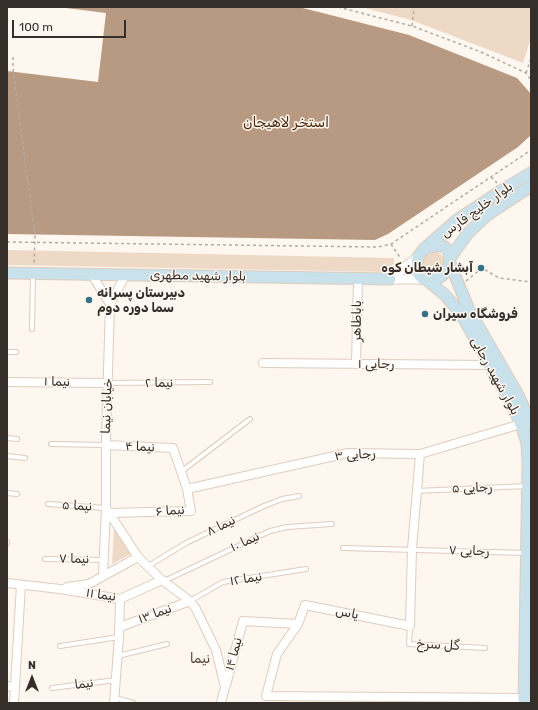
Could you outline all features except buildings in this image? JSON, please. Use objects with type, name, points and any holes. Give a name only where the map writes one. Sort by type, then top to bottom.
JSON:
[{"type":"main road","name":"بلوار خلیج فارس","points":[[421,253],[457,220],[531,173]]},
{"type":"main road","name":"بلوار خلیج فارس","points":[[450,260],[468,233],[487,215],[531,186]]},
{"type":"main road","points":[[440,245],[445,247],[449,252],[450,260],[448,268],[442,276],[433,280],[422,278],[418,273],[417,267],[421,253],[429,247],[440,245]]},
{"type":"main road","name":"بلوار شهید رجایی","points":[[450,260],[469,310],[518,395],[526,424],[529,532],[526,553],[527,700]]},
{"type":"main road","name":"بلوار شهید مطهری","points":[[7,273],[390,279]]},
{"type":"main road","name":"بلوار شهید رجایی","points":[[426,279],[445,295],[460,314],[509,399],[526,424]]},
{"type":"street","points":[[390,279],[421,253]]},
{"type":"street","points":[[92,275],[110,304]]},
{"type":"street","name":"خیابان نیما","points":[[103,576],[107,511],[106,445],[110,304],[125,276]]},
{"type":"street","name":"باباطاهر","points":[[356,364],[358,278]]},
{"type":"street","points":[[390,279],[426,279]]},
{"type":"street","name":"رجایی ۱","points":[[263,363],[490,365]]},
{"type":"street","name":"نیما ۱","points":[[7,382],[107,383]]},
{"type":"street","name":"رجایی ۳","points":[[187,489],[348,453],[420,454],[526,424]]},
{"type":"street","name":"نیما ۴","points":[[106,445],[173,448]]},
{"type":"street","name":"نیما ۶","points":[[107,511],[191,511],[182,471],[173,448]]},
{"type":"street","points":[[410,626],[412,549],[420,454]]},
{"type":"street","points":[[107,511],[138,557],[163,580],[190,601],[200,616],[216,650],[225,687],[221,703]]},
{"type":"street","points":[[7,583],[60,589],[89,584],[138,557]]},
{"type":"street","name":"نیما ۱۱","points":[[60,589],[120,599],[163,580]]},
{"type":"street","points":[[14,703],[11,687],[21,585]]},
{"type":"street","points":[[114,700],[120,627],[120,599]]},
{"type":"street","name":"نیما ۱۳","points":[[120,627],[190,601]]},
{"type":"street","name":"یاس","points":[[298,624],[305,604],[410,626]]},
{"type":"street","name":"نیما ۱۴","points":[[225,687],[243,621],[298,624]]},
{"type":"street","points":[[298,624],[277,654],[266,696],[527,700]]},
{"type":"lane","points":[[32,329],[33,274]]},
{"type":"lane","points":[[7,352],[16,352]]},
{"type":"lane","name":"نیما ۲","points":[[107,383],[210,382]]},
{"type":"lane","points":[[182,471],[250,419]]},
{"type":"lane","points":[[7,438],[17,439]]},
{"type":"lane","points":[[51,444],[106,445]]},
{"type":"lane","points":[[7,456],[25,458]]},
{"type":"lane","name":"رجایی ۵","points":[[416,491],[527,486]]},
{"type":"lane","points":[[7,493],[17,494]]},
{"type":"lane","name":"نیما ۸","points":[[148,566],[188,542],[264,506],[282,499],[299,496]]},
{"type":"lane","name":"نیما ۵","points":[[48,504],[107,511]]},
{"type":"lane","name":"نیما ۱۰","points":[[163,580],[270,531],[287,527],[332,524]]},
{"type":"lane","name":"رجایی ۷","points":[[343,548],[526,553]]},
{"type":"lane","name":"نیما ۷","points":[[45,559],[104,560]]},
{"type":"lane","name":"نیما ۱۲","points":[[190,601],[223,582],[306,570]]},
{"type":"lane","name":"گل سرخ","points":[[410,626],[409,644],[485,648]]},
{"type":"lane","points":[[60,646],[119,637]]},
{"type":"lane","points":[[118,656],[167,644]]},
{"type":"lane","name":"نیما","points":[[52,688],[116,680]]},
{"type":"lane","points":[[114,700],[133,703]]},
{"type":"path","points":[[338,7],[412,26],[481,52],[526,73],[531,80]]},
{"type":"path","points":[[412,26],[414,7]]},
{"type":"path","points":[[13,57],[13,69],[35,236],[33,274]]},
{"type":"path","points":[[526,73],[531,58]]},
{"type":"path","points":[[7,242],[378,247],[391,244],[531,150]]},
{"type":"path","points":[[391,244],[405,267]]},
{"type":"path","points":[[459,287],[482,268],[499,278],[531,282]]},
{"type":"shaded area","points":[[361,7],[531,7],[531,38],[523,63],[411,20]]},
{"type":"shaded area","points":[[7,250],[394,258],[394,264],[384,272],[7,265]]},
{"type":"shaded area","points":[[433,251],[441,254],[444,262],[441,270],[433,273],[425,270],[422,262],[425,254]]},
{"type":"shaded area","points":[[114,529],[131,554],[112,564]]},
{"type":"water","name":"استخر لاهیجان","points":[[58,7],[299,7],[409,35],[517,78],[531,94],[531,135],[518,147],[388,234],[375,240],[7,234],[7,71],[98,82],[106,13]]},
{"type":"place","name":"آبشار شیطان کوه","points":[[481,268]]},
{"type":"place","name":"دبیرستان پسرانه سما دوره دوم","points":[[89,300]]},
{"type":"place","name":"فروشگاه سیران","points":[[425,314]]},
{"type":"district","name":"نیما","points":[[200,659]]}]
